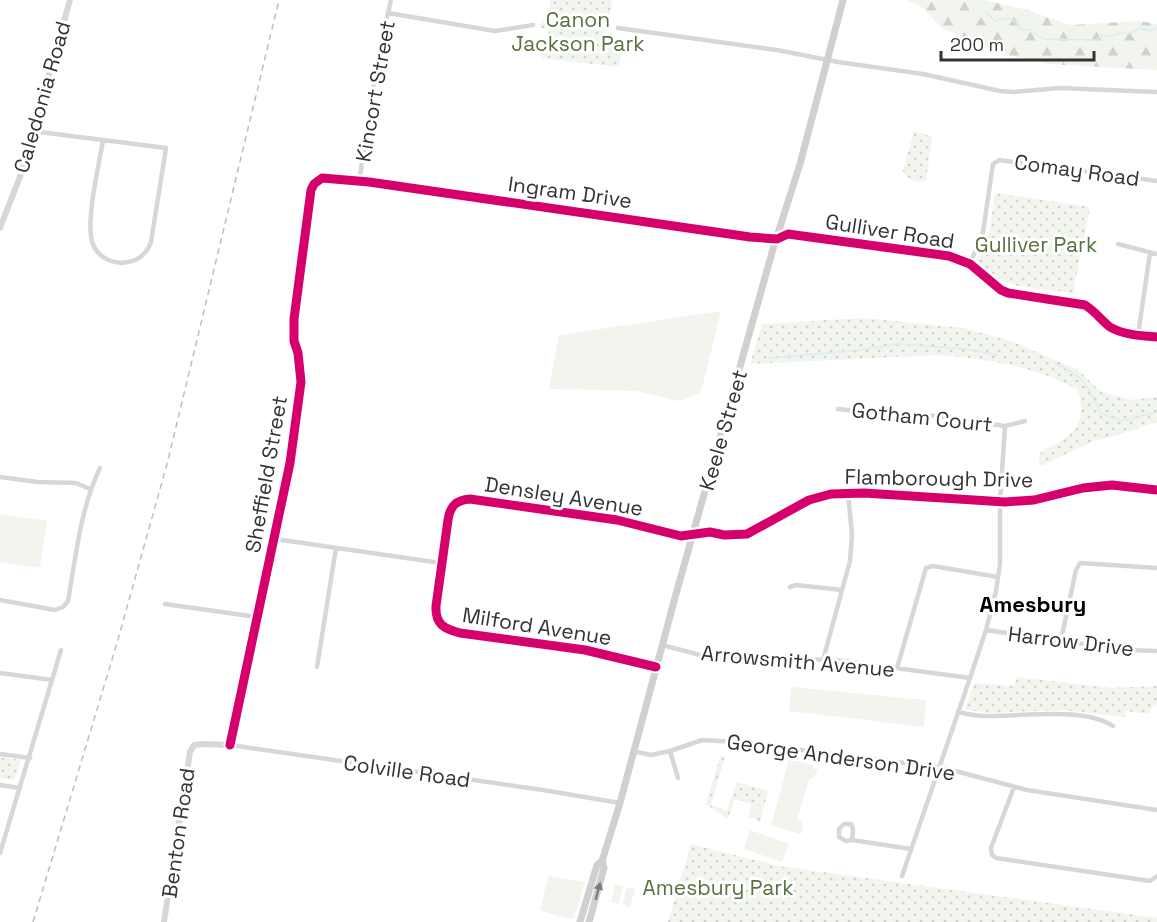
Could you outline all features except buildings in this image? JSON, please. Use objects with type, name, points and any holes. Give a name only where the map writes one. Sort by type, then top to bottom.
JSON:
[{"type":"main road","name":"Keele Street","points":[[590,922],[604,868],[602,861],[693,534],[800,164],[843,0]]},
{"type":"main road","name":"Keele Street","points":[[580,922],[597,865],[602,861]]},
{"type":"street","name":"Caledonia Road","points":[[0,228],[18,181],[70,0]]},
{"type":"street","name":"Kincort Street","points":[[359,182],[378,56],[391,0]]},
{"type":"street","points":[[388,13],[495,31],[533,25]]},
{"type":"street","points":[[618,28],[737,43],[827,60],[923,74],[1000,91],[1059,88],[1157,92]]},
{"type":"street","points":[[32,131],[104,140],[166,148],[150,247],[139,259],[125,263],[108,260],[99,254],[91,236],[104,140]]},
{"type":"street","name":"Comay Road","points":[[970,264],[982,237],[993,164],[999,160],[1157,181]]},
{"type":"street","name":"Sheffield Street","points":[[230,745],[290,463],[300,395],[294,328],[311,190],[314,184],[322,178],[359,182]]},
{"type":"street","name":"Ingram Drive","points":[[359,182],[777,239]]},
{"type":"street","name":"Gulliver Road","points":[[777,239],[788,234],[938,255],[970,264],[1001,290],[1008,293],[1085,305],[1112,328],[1121,332],[1157,337]]},
{"type":"street","points":[[1118,244],[1157,254]]},
{"type":"street","points":[[1138,335],[1149,253]]},
{"type":"street","name":"Gotham Court","points":[[838,409],[938,416],[1005,426]]},
{"type":"street","points":[[902,876],[986,630],[999,577],[1000,502],[1005,426],[1025,421]]},
{"type":"street","points":[[0,600],[53,610],[59,610],[65,605],[68,601],[74,557],[90,489],[100,468]]},
{"type":"street","points":[[0,477],[38,482],[76,483],[90,489]]},
{"type":"street","name":"Flamborough Drive","points":[[693,534],[747,534],[809,500],[831,494],[848,493],[1000,502],[1034,500],[1083,488],[1112,485],[1157,490]]},
{"type":"street","points":[[823,660],[850,561],[852,535],[848,493]]},
{"type":"street","name":"Densley Avenue","points":[[441,563],[448,514],[454,504],[462,500],[617,520],[681,536],[693,534]]},
{"type":"street","points":[[274,539],[441,563]]},
{"type":"street","points":[[317,667],[336,548]]},
{"type":"street","name":"Milford Avenue","points":[[441,563],[435,615],[439,624],[449,630],[585,650],[656,667]]},
{"type":"street","points":[[1061,640],[1076,570],[1080,563],[1157,568]]},
{"type":"street","points":[[897,668],[926,568],[933,566],[999,577]]},
{"type":"street","points":[[790,587],[796,585],[842,590]]},
{"type":"street","points":[[165,604],[257,617]]},
{"type":"street","name":"Harrow Drive","points":[[986,630],[1125,650],[1157,651]]},
{"type":"street","name":"Arrowsmith Avenue","points":[[662,645],[708,657],[857,662],[970,678]]},
{"type":"street","points":[[0,853],[61,650]]},
{"type":"street","points":[[0,673],[52,680]]},
{"type":"street","points":[[958,712],[987,716],[1059,714],[1104,720],[1113,726]]},
{"type":"street","name":"George Anderson Drive","points":[[633,751],[651,755],[670,752],[686,744],[711,739],[939,767],[1041,793],[1157,810]]},
{"type":"street","name":"Colville Road","points":[[194,745],[230,745],[620,803]]},
{"type":"street","name":"Benton Road","points":[[165,922],[187,765],[194,745]]},
{"type":"street","points":[[670,752],[678,778]]},
{"type":"street","points":[[0,754],[30,758]]},
{"type":"street","points":[[0,785],[21,788]]},
{"type":"street","points":[[1014,787],[992,844],[991,851],[996,858],[1150,881],[1157,876]]},
{"type":"street","points":[[852,840],[911,849]]},
{"type":"green space","name":"Canon Jackson Park","points":[[550,0],[612,0],[606,36],[622,42],[619,67],[542,58],[549,30],[539,27],[550,14]]},
{"type":"green space","points":[[907,0],[985,0],[1027,10],[1070,25],[1140,21],[1157,24],[1157,70],[1047,64],[1007,55],[942,28],[923,8]]},
{"type":"green space","points":[[914,131],[932,137],[926,181],[913,180],[903,171]]},
{"type":"green space","name":"Gulliver Park","points":[[995,193],[1090,207],[1073,293],[1004,282],[976,261],[989,235]]},
{"type":"green space","points":[[721,311],[701,392],[679,401],[636,391],[549,389],[559,335]]},
{"type":"green space","points":[[864,318],[964,328],[1014,342],[1078,370],[1100,391],[1130,400],[1157,397],[1157,422],[1094,441],[1043,465],[1038,463],[1041,452],[1069,435],[1079,422],[1081,413],[1078,390],[1045,375],[991,361],[936,355],[750,364],[762,324]]},
{"type":"green space","points":[[0,514],[47,521],[40,568],[0,562]]},
{"type":"green space","points":[[1017,677],[1110,688],[1157,686],[1157,704],[1152,707],[1149,714],[1126,711],[1125,717],[1063,710],[987,713],[965,709],[974,683],[1014,686]]},
{"type":"green space","points":[[791,687],[926,700],[924,727],[789,711]]},
{"type":"green space","points":[[720,756],[725,757],[711,805],[727,810],[737,782],[768,791],[760,822],[757,821],[761,806],[735,799],[728,819],[706,804]]},
{"type":"green space","points":[[0,757],[21,760],[14,780],[0,778]]},
{"type":"green space","points":[[789,759],[813,765],[813,769],[818,769],[815,777],[809,780],[797,820],[802,821],[801,834],[771,826]]},
{"type":"green space","points":[[754,794],[765,797],[759,820],[748,817]]},
{"type":"green space","points":[[750,830],[789,844],[782,862],[744,849]]},
{"type":"green space","name":"Amesbury Park","points":[[691,844],[779,866],[1157,918],[1157,922],[668,922]]},
{"type":"green space","points":[[548,876],[585,882],[574,918],[568,919],[536,909],[540,910]]},
{"type":"green space","points":[[615,884],[623,886],[619,904],[611,902]]},
{"type":"green space","points":[[627,887],[635,889],[630,907],[622,905]]},
{"type":"waterway","points":[[986,12],[995,21],[1011,19],[1021,30],[1030,30],[1043,39],[1097,40],[1101,35],[1128,34],[1140,28],[1150,31],[1157,27]]},
{"type":"waterway","points":[[770,358],[901,344],[965,349],[998,355]]},
{"type":"waterway","points":[[1055,363],[1084,382],[1101,413],[1122,421],[1157,412]]},
{"type":"railway","points":[[33,922],[117,643],[167,464],[279,0]]},
{"type":"cycle path","points":[[230,745],[290,463],[301,382],[298,353],[294,341],[294,319],[311,190],[314,184],[322,178],[369,182],[750,237],[777,239],[788,234],[949,256],[970,264],[1001,290],[1008,293],[1085,305],[1115,330],[1133,335],[1157,337]]},
{"type":"cycle path","points":[[656,667],[585,650],[460,633],[442,625],[437,617],[436,606],[448,520],[452,507],[457,502],[470,499],[617,520],[681,536],[710,532],[724,535],[747,534],[809,500],[831,494],[864,493],[1005,502],[1034,500],[1083,488],[1112,485],[1157,490]]},
{"type":"district","name":"Amesbury","points":[[1033,604]]}]
